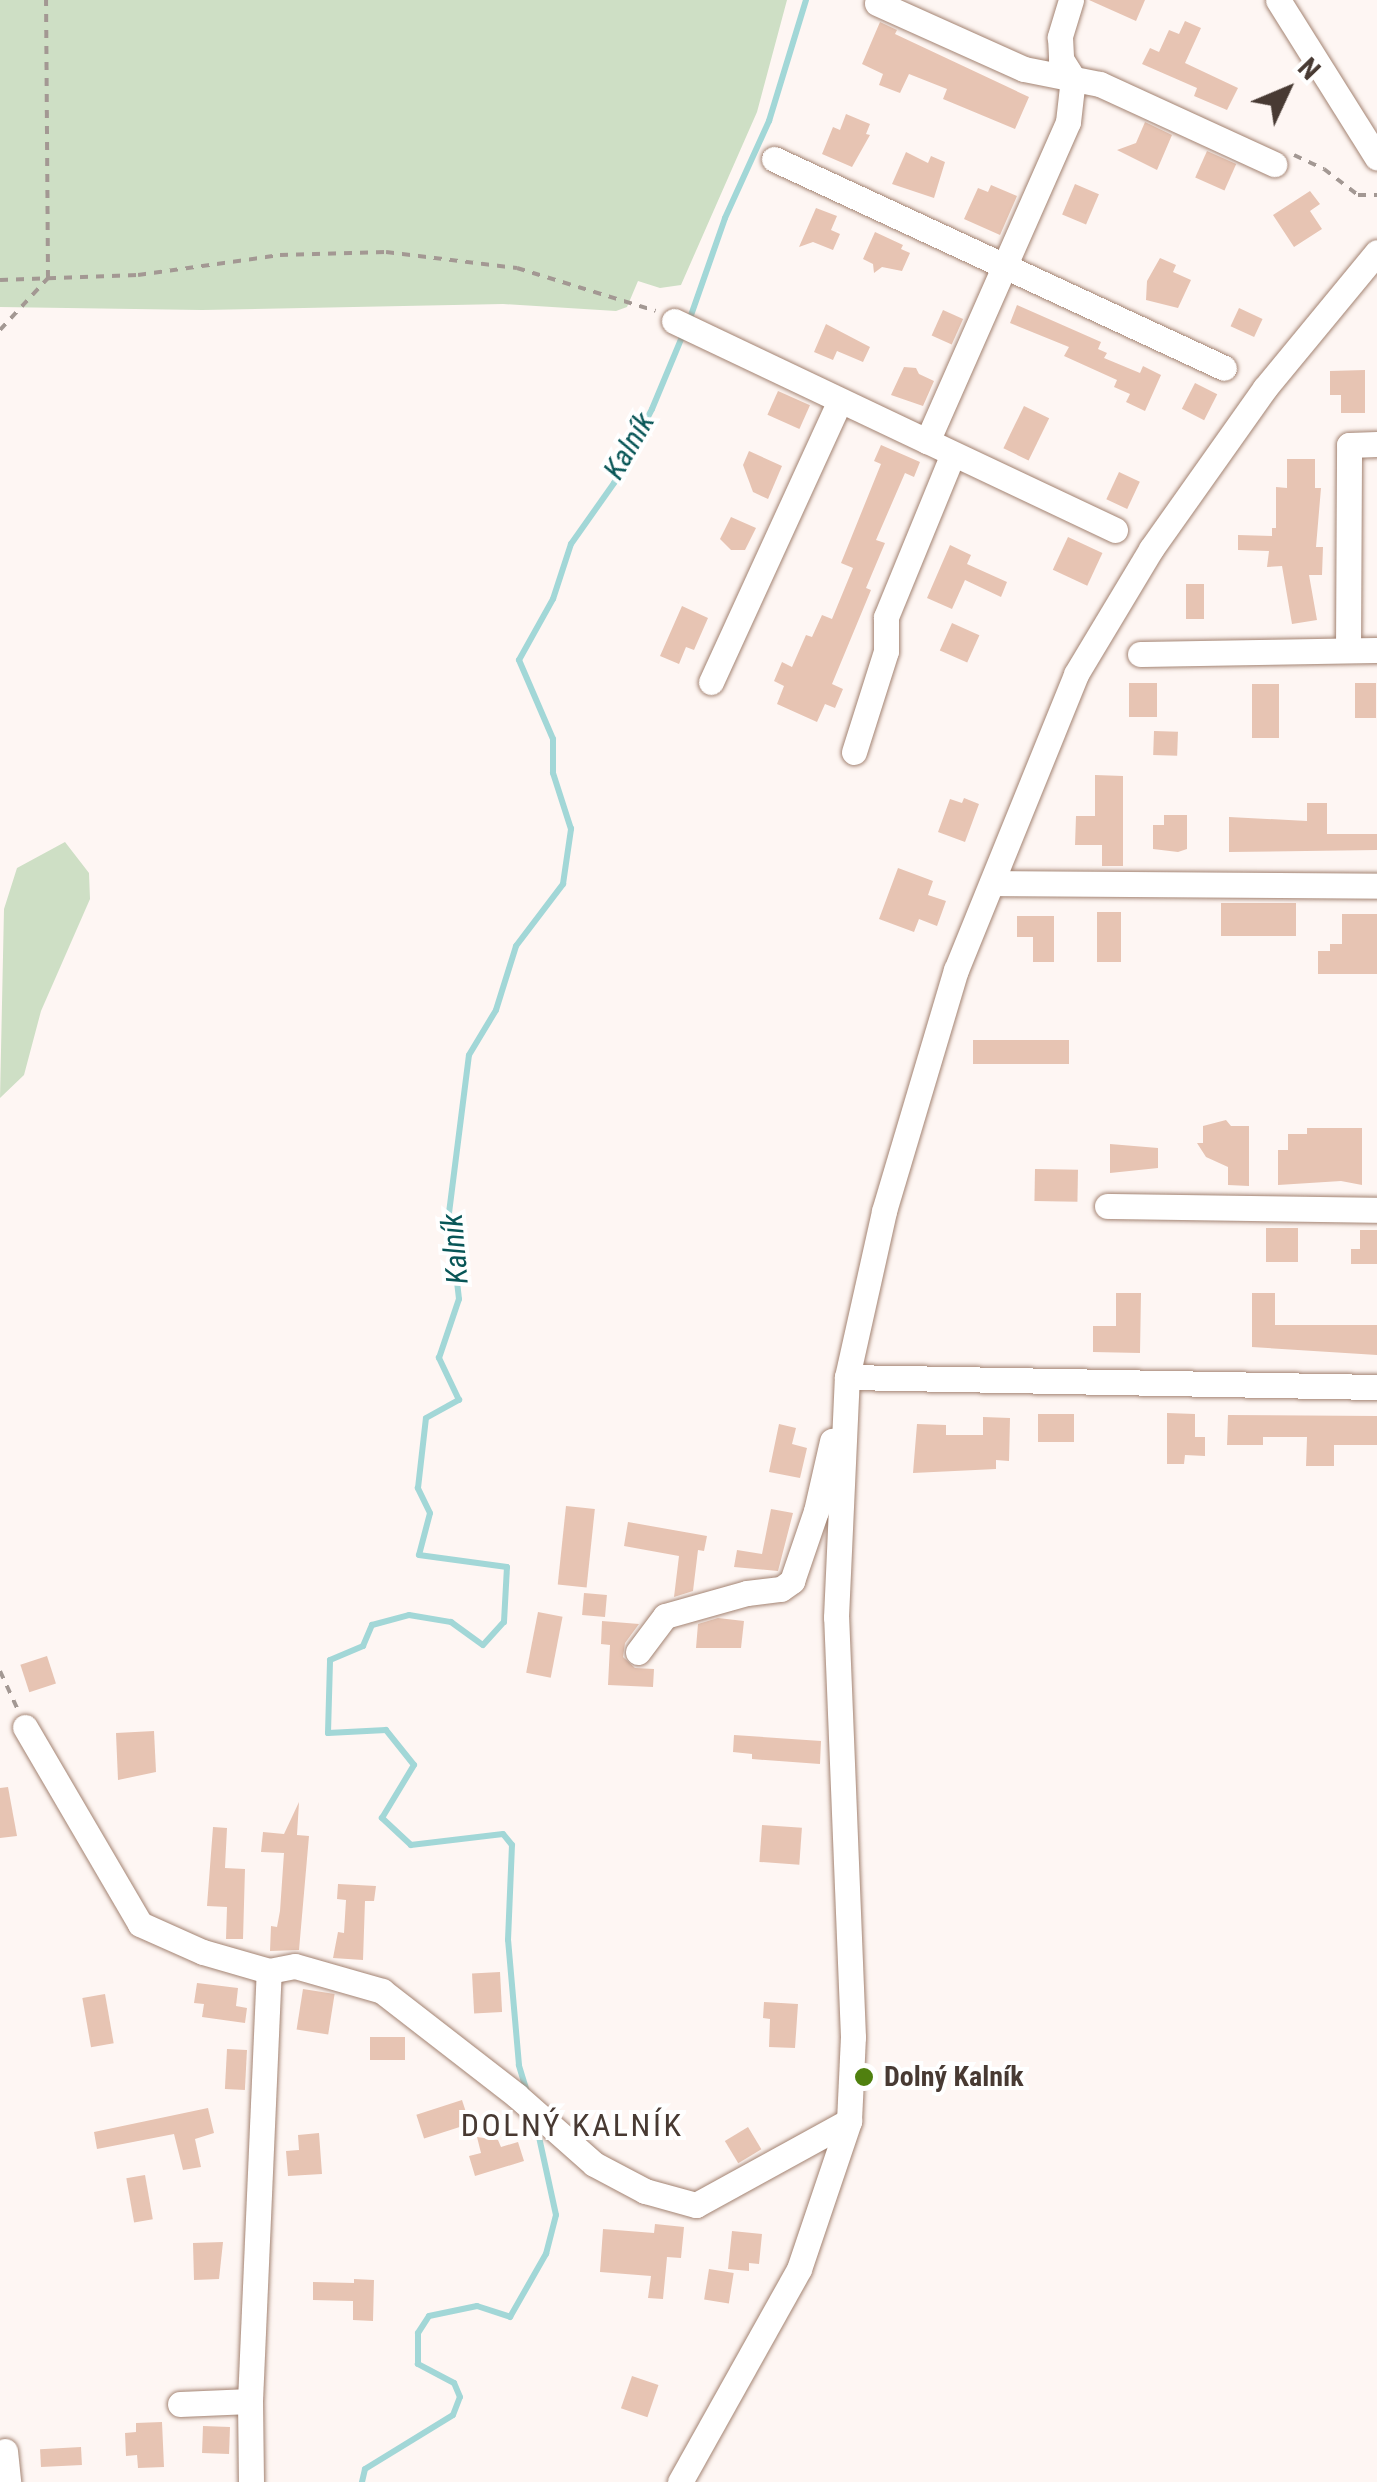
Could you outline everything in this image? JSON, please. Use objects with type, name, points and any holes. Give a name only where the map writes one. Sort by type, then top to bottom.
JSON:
[{"type":"street","points":[[927,441],[1068,122],[1073,78],[1061,59],[1060,36],[1071,0]]},
{"type":"street","points":[[1278,0],[1377,158]]},
{"type":"street","points":[[877,3],[1024,69],[1100,84],[1270,162]]},
{"type":"street","points":[[774,159],[1224,368]]},
{"type":"street","points":[[680,2482],[799,2269],[849,2121],[852,2037],[836,1617],[848,1377],[884,1212],[956,970],[1076,674],[1151,549],[1264,388],[1377,252]]},
{"type":"street","points":[[686,327],[1115,530]]},
{"type":"street","points":[[711,682],[840,402]]},
{"type":"street","points":[[1348,650],[1349,445],[1377,444]]},
{"type":"street","points":[[854,752],[886,651],[886,617],[953,454]]},
{"type":"street","points":[[1140,654],[1377,650]]},
{"type":"street","points":[[992,883],[1377,886]]},
{"type":"street","points":[[1106,1206],[1377,1210]]},
{"type":"street","points":[[848,1377],[1377,1387]]},
{"type":"street","points":[[638,1652],[665,1616],[728,1597],[782,1589],[792,1581],[816,1511],[830,1443],[844,1435]]},
{"type":"street","points":[[25,1727],[140,1924],[204,1952],[269,1971],[295,1966],[382,1991],[516,2095],[594,2164],[645,2192],[696,2205],[849,2121]]},
{"type":"street","points":[[251,2482],[250,2401],[269,1971]]},
{"type":"street","points":[[180,2404],[250,2401]]},
{"type":"street","points":[[5,2451],[8,2482]]},
{"type":"path","points":[[0,330],[48,278],[46,0]]},
{"type":"path","points":[[1270,162],[1281,152],[1294,154],[1324,169],[1358,196],[1377,195]]},
{"type":"path","points":[[0,280],[138,275],[280,255],[386,252],[516,268],[655,310],[686,327]]},
{"type":"path","points":[[0,1671],[25,1727]]},
{"type":"green space","points":[[0,0],[787,0],[757,112],[681,285],[660,288],[638,281],[627,307],[616,311],[503,304],[202,310],[0,307]]},
{"type":"green space","points":[[65,842],[89,873],[90,899],[41,1011],[24,1075],[0,1098],[4,909],[17,868]]},
{"type":"building","points":[[1089,0],[1145,0],[1136,21]]},
{"type":"building","points":[[1185,21],[1201,28],[1185,63],[1238,88],[1227,110],[1194,96],[1197,88],[1142,64],[1150,48],[1159,52],[1169,30],[1179,34]]},
{"type":"building","points":[[880,22],[897,30],[895,34],[1029,97],[1015,129],[943,99],[947,89],[909,74],[900,93],[879,85],[883,74],[862,64]]},
{"type":"building","points":[[846,114],[870,124],[866,134],[870,135],[852,167],[822,154],[833,127],[840,130]]},
{"type":"building","points":[[1145,122],[1172,135],[1157,170],[1117,150],[1136,143]]},
{"type":"building","points":[[1207,151],[1236,164],[1224,191],[1195,177]]},
{"type":"building","points":[[906,152],[928,163],[931,156],[945,162],[934,198],[892,184]]},
{"type":"building","points":[[1075,184],[1099,194],[1086,225],[1062,214]]},
{"type":"building","points":[[991,185],[1017,196],[1000,235],[964,219],[978,188],[988,192]]},
{"type":"building","points":[[1310,191],[1320,204],[1310,211],[1322,229],[1294,247],[1273,215]]},
{"type":"building","points":[[816,208],[837,216],[831,230],[840,234],[833,250],[813,242],[799,247]]},
{"type":"building","points":[[875,232],[903,245],[901,249],[910,253],[902,271],[882,267],[874,273],[873,264],[863,259]]},
{"type":"building","points":[[1160,258],[1176,265],[1173,272],[1191,280],[1178,308],[1146,300],[1147,281]]},
{"type":"building","points":[[1017,305],[1101,342],[1098,349],[1107,353],[1104,358],[1140,373],[1143,366],[1161,375],[1145,411],[1126,402],[1130,394],[1114,387],[1117,380],[1064,356],[1069,347],[1010,323]]},
{"type":"building","points":[[1239,308],[1263,319],[1254,337],[1231,326]]},
{"type":"building","points":[[943,310],[963,319],[952,345],[932,336]]},
{"type":"building","points":[[826,324],[870,347],[863,362],[837,351],[833,360],[814,352]]},
{"type":"building","points":[[904,367],[916,368],[919,374],[934,381],[923,406],[891,395]]},
{"type":"building","points":[[1365,370],[1365,413],[1341,413],[1341,395],[1330,395],[1330,371]]},
{"type":"building","points":[[1195,383],[1217,394],[1204,420],[1182,409]]},
{"type":"building","points":[[778,391],[810,405],[799,429],[767,415]]},
{"type":"building","points":[[1024,406],[1049,418],[1029,461],[1003,448]]},
{"type":"building","points":[[881,445],[920,462],[914,477],[905,473],[876,540],[885,543],[866,588],[871,590],[832,684],[843,689],[835,708],[825,704],[817,722],[777,704],[784,686],[774,681],[782,662],[792,667],[806,635],[812,637],[822,615],[832,619],[853,568],[841,563],[881,464],[874,461]]},
{"type":"building","points":[[749,451],[782,466],[768,499],[753,492],[743,465]]},
{"type":"building","points":[[1287,459],[1315,459],[1315,488],[1321,488],[1316,547],[1323,547],[1322,575],[1309,575],[1317,620],[1292,624],[1282,566],[1267,567],[1269,551],[1238,550],[1238,535],[1272,536],[1272,528],[1276,528],[1276,487],[1287,488]]},
{"type":"building","points":[[1119,472],[1140,482],[1127,509],[1106,499]]},
{"type":"building","points":[[731,517],[756,528],[745,550],[731,550],[720,539]]},
{"type":"building","points":[[1068,537],[1102,553],[1087,586],[1053,570]]},
{"type":"building","points":[[950,545],[971,555],[967,564],[1007,582],[1001,597],[965,580],[952,609],[927,598]]},
{"type":"building","points":[[1186,584],[1204,584],[1204,619],[1186,619]]},
{"type":"building","points":[[682,606],[708,618],[694,650],[686,647],[679,664],[660,656]]},
{"type":"building","points":[[952,623],[979,635],[967,663],[940,650]]},
{"type":"building","points":[[1129,683],[1157,683],[1157,717],[1129,717]]},
{"type":"building","points":[[1355,683],[1376,683],[1376,718],[1355,718]]},
{"type":"building","points":[[1252,684],[1279,684],[1279,738],[1252,738]]},
{"type":"building","points":[[1154,731],[1178,732],[1177,756],[1153,755]]},
{"type":"building","points":[[1095,775],[1123,776],[1123,866],[1102,866],[1102,845],[1075,845],[1076,816],[1095,816]]},
{"type":"building","points":[[964,798],[979,804],[965,842],[938,832],[950,799],[962,803]]},
{"type":"building","points":[[1307,803],[1327,803],[1327,834],[1377,834],[1377,850],[1229,852],[1229,817],[1307,821]]},
{"type":"building","points":[[1164,815],[1187,815],[1187,849],[1153,849],[1153,825],[1164,825]]},
{"type":"building","points":[[898,868],[933,881],[928,895],[946,901],[937,926],[919,919],[914,932],[879,919]]},
{"type":"building","points":[[1221,903],[1296,903],[1296,936],[1221,936]]},
{"type":"building","points":[[1097,912],[1121,912],[1121,962],[1097,962]]},
{"type":"building","points":[[1342,914],[1377,914],[1377,974],[1318,974],[1318,951],[1330,951],[1330,944],[1342,944]]},
{"type":"building","points":[[1017,916],[1054,916],[1054,962],[1033,962],[1033,937],[1017,937]]},
{"type":"building","points":[[973,1040],[1069,1040],[1069,1064],[973,1064]]},
{"type":"building","points":[[1226,1120],[1231,1126],[1249,1126],[1249,1186],[1228,1185],[1228,1167],[1206,1157],[1197,1143],[1203,1143],[1203,1126]]},
{"type":"building","points":[[1307,1128],[1362,1128],[1362,1185],[1341,1181],[1278,1185],[1278,1150],[1288,1150],[1288,1134],[1307,1134]]},
{"type":"building","points":[[1110,1144],[1158,1148],[1158,1168],[1110,1173]]},
{"type":"building","points":[[1035,1169],[1078,1170],[1077,1202],[1034,1201]]},
{"type":"building","points":[[1266,1228],[1298,1228],[1298,1262],[1266,1262]]},
{"type":"building","points":[[1360,1230],[1377,1230],[1377,1264],[1351,1264],[1351,1249],[1360,1249]]},
{"type":"building","points":[[1116,1293],[1141,1293],[1140,1353],[1093,1352],[1093,1326],[1116,1326]]},
{"type":"building","points":[[1252,1293],[1275,1293],[1275,1325],[1377,1325],[1377,1355],[1252,1347]]},
{"type":"building","points":[[1167,1413],[1195,1414],[1195,1437],[1205,1437],[1205,1456],[1185,1455],[1184,1464],[1167,1464]]},
{"type":"building","points":[[1038,1414],[1074,1414],[1074,1442],[1038,1442]]},
{"type":"building","points":[[1228,1415],[1377,1416],[1377,1445],[1334,1445],[1334,1466],[1306,1466],[1307,1437],[1263,1437],[1263,1445],[1227,1445]]},
{"type":"building","points":[[983,1417],[1010,1418],[1009,1461],[996,1460],[996,1469],[913,1473],[917,1424],[946,1425],[946,1435],[983,1435]]},
{"type":"building","points":[[779,1424],[796,1428],[792,1444],[807,1448],[800,1478],[769,1472]]},
{"type":"building","points":[[566,1506],[595,1509],[587,1588],[558,1585]]},
{"type":"building","points":[[771,1509],[793,1513],[778,1571],[734,1567],[737,1550],[762,1554]]},
{"type":"building","points":[[628,1522],[707,1536],[704,1551],[698,1550],[693,1591],[674,1597],[679,1556],[624,1546]]},
{"type":"building","points":[[584,1593],[607,1595],[605,1617],[582,1615]]},
{"type":"building","points":[[538,1612],[563,1617],[551,1678],[526,1673]]},
{"type":"building","points":[[718,1618],[744,1621],[741,1648],[696,1648],[698,1624]]},
{"type":"building","points":[[602,1621],[639,1624],[625,1643],[623,1657],[635,1668],[654,1669],[653,1687],[608,1685],[610,1645],[601,1644]]},
{"type":"building","points":[[47,1656],[56,1684],[29,1692],[20,1665]]},
{"type":"building","points":[[154,1731],[156,1772],[118,1780],[116,1733]]},
{"type":"building","points":[[734,1735],[821,1741],[820,1764],[752,1759],[752,1754],[733,1752]]},
{"type":"building","points":[[8,1787],[17,1836],[0,1838],[0,1788]]},
{"type":"building","points":[[299,1802],[297,1835],[309,1836],[299,1950],[270,1951],[271,1926],[277,1927],[280,1911],[284,1853],[261,1852],[263,1832],[284,1834]]},
{"type":"building","points":[[762,1825],[802,1828],[799,1865],[759,1862]]},
{"type":"building","points":[[213,1827],[227,1828],[225,1868],[245,1869],[243,1939],[226,1939],[227,1907],[207,1906]]},
{"type":"building","points":[[338,1884],[376,1886],[374,1901],[365,1901],[363,1960],[333,1958],[338,1932],[344,1933],[346,1900],[337,1899]]},
{"type":"building","points":[[500,1972],[502,2012],[474,2013],[472,1973]]},
{"type":"building","points":[[197,1983],[238,1988],[236,2006],[247,2008],[245,2023],[202,2017],[204,2004],[194,2003]]},
{"type":"building","points":[[303,1989],[335,1994],[328,2035],[297,2029]]},
{"type":"building","points":[[105,1994],[114,2043],[91,2047],[82,1998]]},
{"type":"building","points":[[764,2002],[798,2004],[795,2048],[769,2047],[770,2019],[763,2018]]},
{"type":"building","points":[[370,2037],[405,2037],[405,2060],[370,2060]]},
{"type":"building","points":[[227,2049],[247,2050],[245,2090],[225,2089]]},
{"type":"building","points":[[462,2100],[470,2124],[424,2139],[416,2115]]},
{"type":"building","points":[[208,2108],[214,2133],[195,2139],[201,2167],[183,2170],[174,2134],[97,2149],[94,2132]]},
{"type":"building","points":[[748,2127],[761,2149],[738,2163],[725,2141]]},
{"type":"building","points":[[319,2133],[322,2174],[288,2176],[286,2151],[299,2150],[298,2135]]},
{"type":"building","points":[[477,2137],[498,2140],[501,2147],[518,2142],[524,2161],[475,2176],[469,2156],[481,2153]]},
{"type":"building","points":[[145,2175],[153,2219],[134,2223],[126,2178]]},
{"type":"building","points":[[655,2224],[684,2227],[681,2258],[667,2257],[663,2299],[648,2298],[651,2276],[600,2272],[603,2229],[654,2233]]},
{"type":"building","points":[[732,2231],[762,2234],[759,2264],[749,2263],[749,2271],[728,2269]]},
{"type":"building","points":[[223,2242],[219,2279],[194,2280],[193,2243]]},
{"type":"building","points":[[709,2269],[734,2273],[729,2304],[704,2300]]},
{"type":"building","points":[[354,2279],[374,2280],[373,2321],[353,2320],[353,2301],[313,2300],[313,2282],[354,2283]]},
{"type":"building","points":[[632,2376],[658,2385],[647,2417],[621,2408]]},
{"type":"building","points":[[162,2422],[164,2467],[138,2468],[137,2455],[126,2456],[125,2433],[136,2432],[136,2423]]},
{"type":"building","points":[[203,2426],[230,2427],[229,2454],[202,2453]]},
{"type":"building","points":[[81,2447],[82,2465],[41,2467],[40,2449]]},
{"type":"waterway","name":"Kalník","points":[[689,321],[725,218],[769,121],[806,0]]},
{"type":"waterway","name":"Kalník","points":[[527,2092],[519,2065],[508,1940],[512,1845],[503,1834],[411,1845],[382,1818],[414,1765],[386,1730],[328,1733],[330,1660],[363,1646],[372,1625],[409,1615],[451,1622],[483,1645],[504,1622],[507,1567],[419,1555],[430,1513],[418,1488],[426,1418],[459,1400],[439,1358],[459,1299],[449,1213],[469,1055],[496,1010],[516,946],[563,884],[571,829],[553,773],[553,739],[519,660],[553,599],[571,544],[614,483],[652,409],[684,332]]},
{"type":"waterway","name":"Kalník","points":[[362,2482],[365,2469],[453,2415],[460,2397],[454,2383],[418,2364],[418,2333],[429,2316],[477,2306],[510,2317],[546,2254],[556,2215],[536,2123]]},
{"type":"place","name":"Dolný Kalník","points":[[864,2077]]},
{"type":"district","name":"DOLNÝ KALNÍK","points":[[572,2125]]}]
